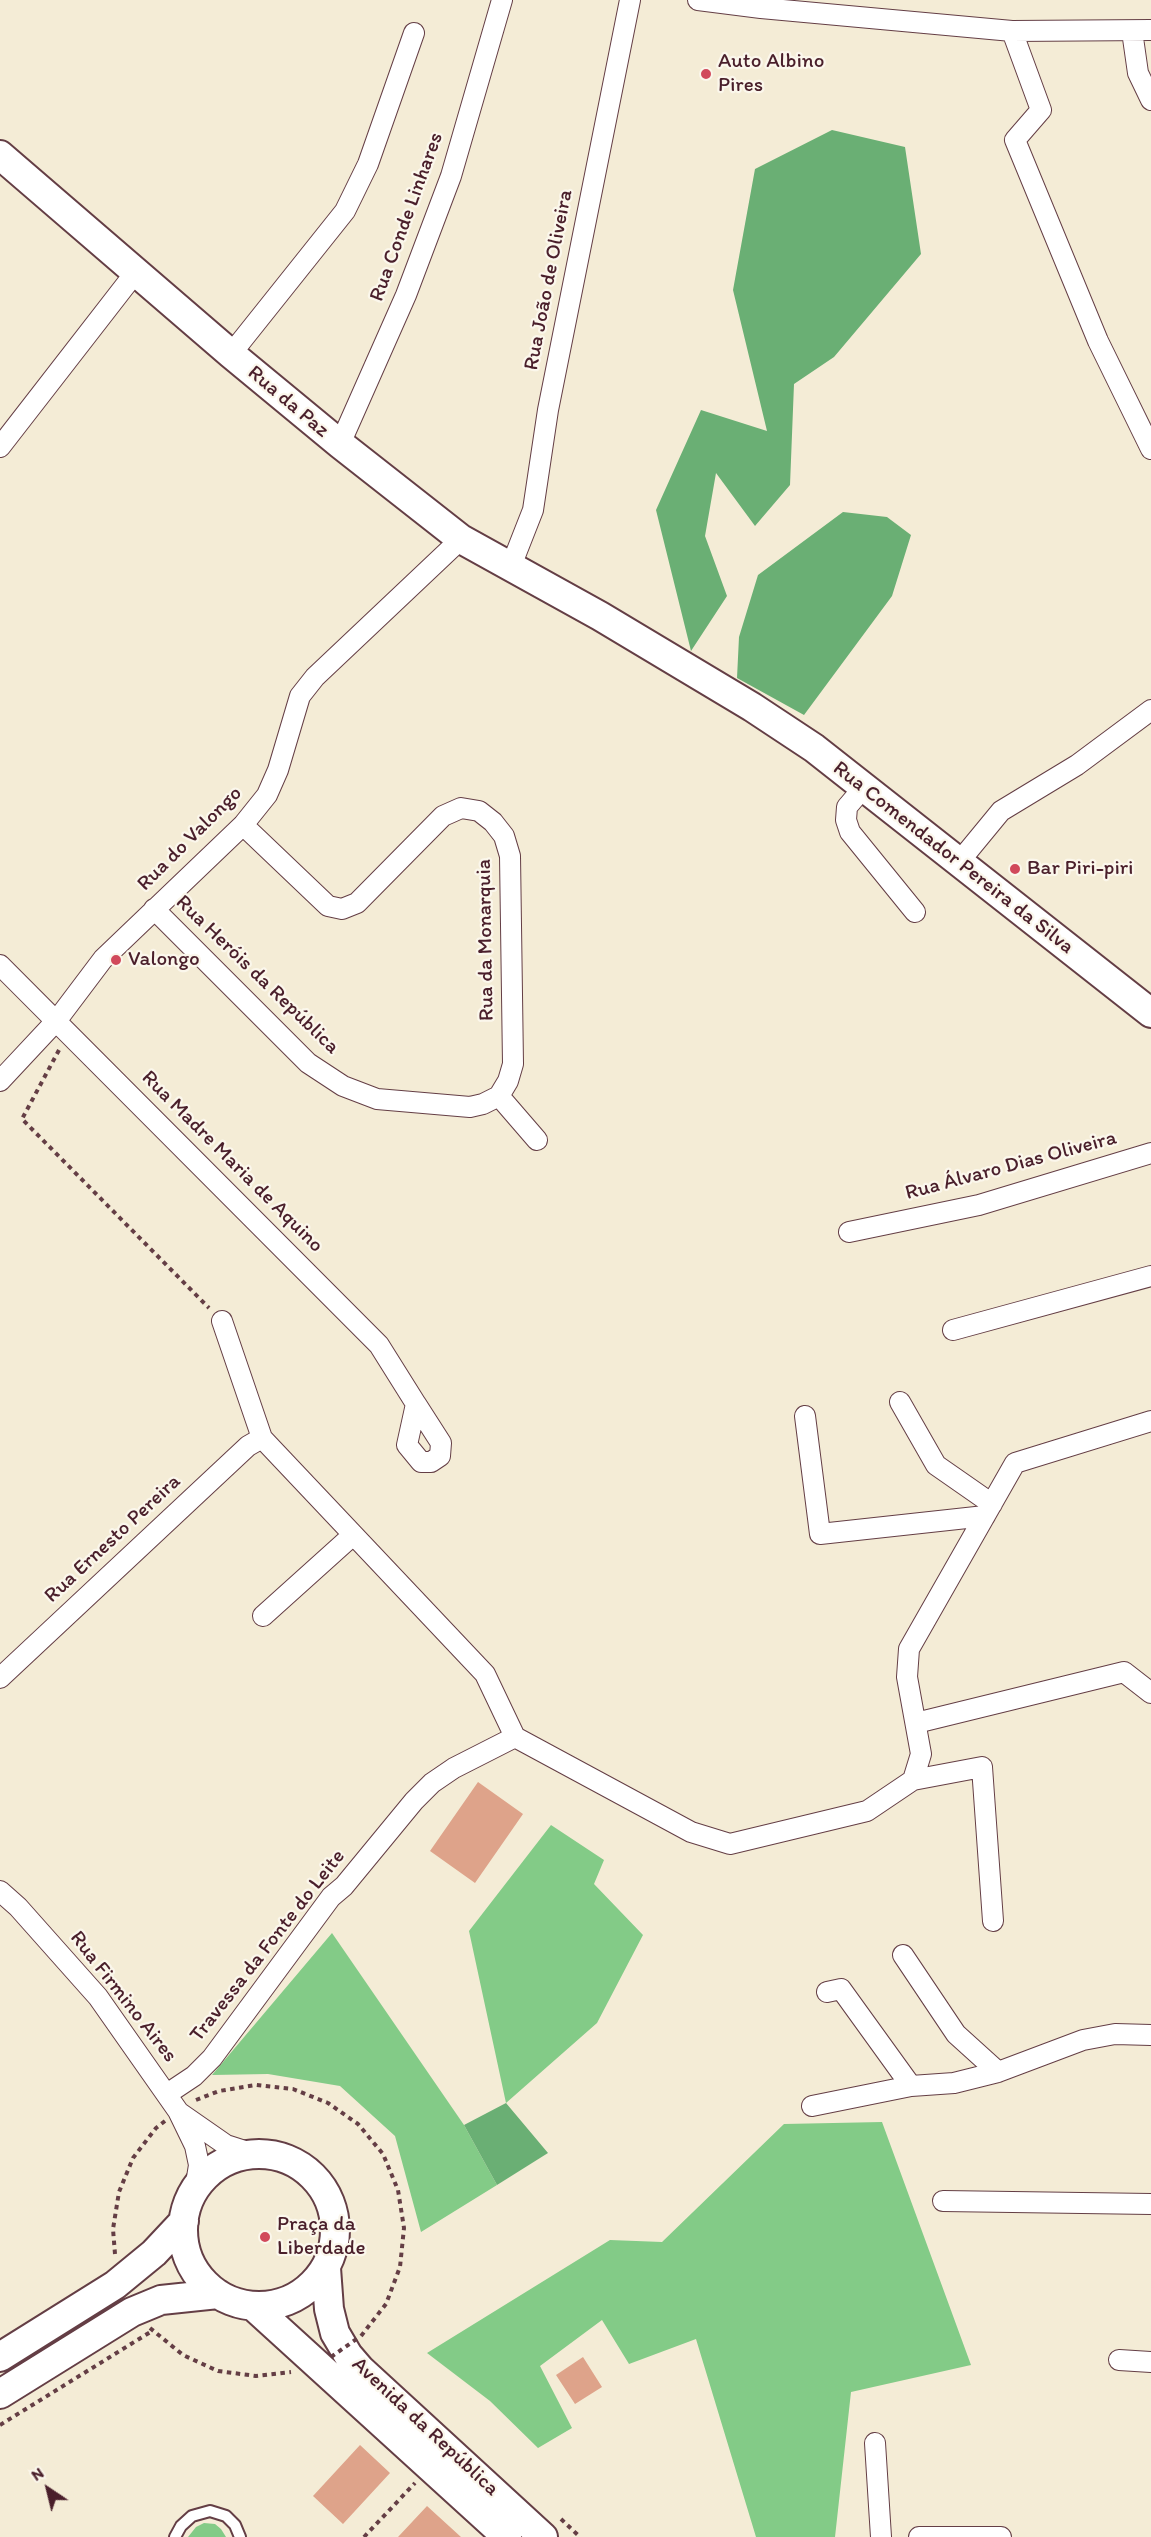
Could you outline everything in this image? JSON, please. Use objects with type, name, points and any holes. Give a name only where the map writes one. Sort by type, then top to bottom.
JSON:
[{"type":"street","name":"Rua Conde Linhares","points":[[340,444],[406,295],[452,176],[502,0]]},
{"type":"street","name":"Rua João de Oliveira","points":[[511,566],[533,510],[548,410],[630,0]]},
{"type":"street","points":[[698,0],[1012,31],[1142,30],[1138,73],[1151,100]]},
{"type":"street","points":[[1012,31],[1041,110],[1015,140],[1098,341],[1151,449]]},
{"type":"street","points":[[231,354],[345,211],[368,164],[414,33]]},
{"type":"street","name":"Rua da Paz","points":[[0,155],[231,354],[340,444],[460,538],[600,616]]},
{"type":"street","points":[[0,447],[135,273]]},
{"type":"street","name":"Rua do Valongo","points":[[0,1081],[57,1020],[103,959],[243,825],[271,787],[300,696],[315,677],[460,538]]},
{"type":"street","name":"Rua Comendador Pereira da Silva","points":[[600,616],[752,707],[814,748],[1151,1013]]},
{"type":"street","points":[[959,862],[1001,811],[1077,765],[1151,710]]},
{"type":"street","points":[[864,787],[847,807],[846,820],[850,831],[915,912]]},
{"type":"street","name":"Rua da Monarquia","points":[[243,825],[328,906],[342,909],[357,903],[443,816],[461,808],[479,811],[494,822],[504,836],[510,856],[513,1064],[508,1081],[499,1096]]},
{"type":"street","name":"Rua Heróis da República","points":[[154,909],[308,1063],[343,1086],[377,1099],[470,1107],[483,1104],[499,1096]]},
{"type":"street","name":"Rua Madre Maria de Aquino","points":[[0,964],[379,1345],[416,1404]]},
{"type":"street","points":[[499,1096],[537,1140]]},
{"type":"street","name":"Rua Álvaro Dias Oliveira","points":[[849,1232],[979,1205],[1151,1153]]},
{"type":"street","points":[[953,1330],[1151,1276]]},
{"type":"street","points":[[222,1321],[262,1438],[485,1674],[515,1737],[691,1832],[730,1844],[867,1811],[913,1780],[982,1767],[993,1922]]},
{"type":"street","points":[[900,1402],[936,1466],[988,1510]]},
{"type":"street","points":[[805,1416],[820,1534],[988,1510]]},
{"type":"street","points":[[913,1780],[921,1754],[907,1677],[909,1649],[1015,1463],[1151,1421]]},
{"type":"street","name":"Rua Ernesto Pereira","points":[[0,1678],[248,1446],[262,1438]]},
{"type":"street","points":[[263,1616],[353,1534]]},
{"type":"street","points":[[916,1723],[1124,1672],[1151,1693]]},
{"type":"street","name":"Travessa da Fonte do Leite","points":[[167,2094],[194,2076],[212,2058],[331,1897],[344,1886],[414,1801],[432,1783],[454,1768],[515,1737]]},
{"type":"street","name":"Rua Firmino Aires","points":[[0,1891],[18,1907],[98,1997],[178,2111]]},
{"type":"street","points":[[903,1955],[956,2034],[998,2072]]},
{"type":"street","points":[[826,1992],[841,1989],[911,2086]]},
{"type":"street","points":[[812,2106],[911,2086],[954,2083],[998,2072],[1083,2040],[1114,2034],[1151,2035]]},
{"type":"street","points":[[178,2111],[226,2145],[254,2154],[277,2156],[299,2165],[317,2180],[330,2200],[335,2222],[334,2246],[326,2268],[312,2285],[295,2297],[275,2305],[253,2306],[235,2302],[218,2294],[202,2280],[190,2262],[184,2242],[184,2221],[195,2190],[199,2165],[195,2146],[178,2111]]},
{"type":"street","points":[[195,2190],[211,2172],[231,2159],[254,2154]]},
{"type":"street","points":[[944,2201],[1151,2204]]},
{"type":"street","points":[[0,2357],[115,2285],[154,2253],[184,2221]]},
{"type":"street","name":"Avenida da República","points":[[326,2268],[329,2309],[335,2333],[348,2355],[360,2369],[543,2537]]},
{"type":"street","points":[[0,2394],[132,2312],[161,2300],[218,2294]]},
{"type":"street","name":"Avenida da República","points":[[253,2306],[507,2537]]},
{"type":"street","points":[[1119,2360],[1151,2362]]},
{"type":"street","points":[[875,2443],[881,2537]]},
{"type":"street","points":[[919,2537],[1001,2537]]},
{"type":"lane","points":[[175,2537],[181,2526],[192,2516],[210,2511],[226,2516],[235,2525],[240,2537]]},
{"type":"path","points":[[57,1020],[61,1045],[22,1119],[222,1321]]},
{"type":"path","points":[[156,2128],[178,2111],[219,2091],[256,2085],[293,2089],[328,2103],[358,2124],[383,2154],[398,2190],[404,2228],[400,2267],[386,2304],[358,2338],[331,2357]]},
{"type":"path","points":[[0,2425],[153,2331]]},
{"type":"path","points":[[364,2537],[430,2467]]},
{"type":"green space","points":[[832,130],[905,147],[921,254],[834,357],[794,384],[790,485],[755,526],[716,473],[705,536],[727,596],[691,651],[656,510],[701,410],[767,431],[733,290],[755,169]]},
{"type":"green space","points":[[843,512],[887,517],[911,535],[892,596],[804,715],[737,678],[739,637],[758,575]]},
{"type":"green space","points":[[551,1825],[604,1860],[594,1884],[643,1935],[597,2023],[506,2103],[469,1931]]},
{"type":"green space","points":[[332,1933],[464,2125],[497,2185],[421,2232],[395,2136],[340,2086],[268,2074],[212,2075]]},
{"type":"green space","points":[[506,2103],[548,2153],[497,2185],[464,2125]]},
{"type":"green space","points":[[882,2122],[971,2365],[851,2392],[835,2537],[756,2537],[696,2339],[629,2364],[602,2320],[540,2366],[572,2428],[538,2448],[490,2401],[427,2353],[610,2240],[662,2242],[784,2124]]},
{"type":"green space","points":[[204,2523],[215,2524],[226,2537],[188,2537],[196,2527]]},
{"type":"building","points":[[478,1782],[523,1814],[475,1883],[430,1851]]},
{"type":"building","points":[[583,2357],[602,2387],[575,2404],[556,2375]]},
{"type":"building","points":[[360,2445],[390,2473],[343,2524],[313,2496]]},
{"type":"building","points":[[427,2506],[461,2537],[398,2537]]},
{"type":"place","name":"Auto Albino Pires","points":[[706,74]]},
{"type":"place","name":"Bar Piri-piri","points":[[1015,869]]},
{"type":"place","name":"Valongo","points":[[116,960]]},
{"type":"place","name":"Praça da Liberdade","points":[[265,2237]]}]
